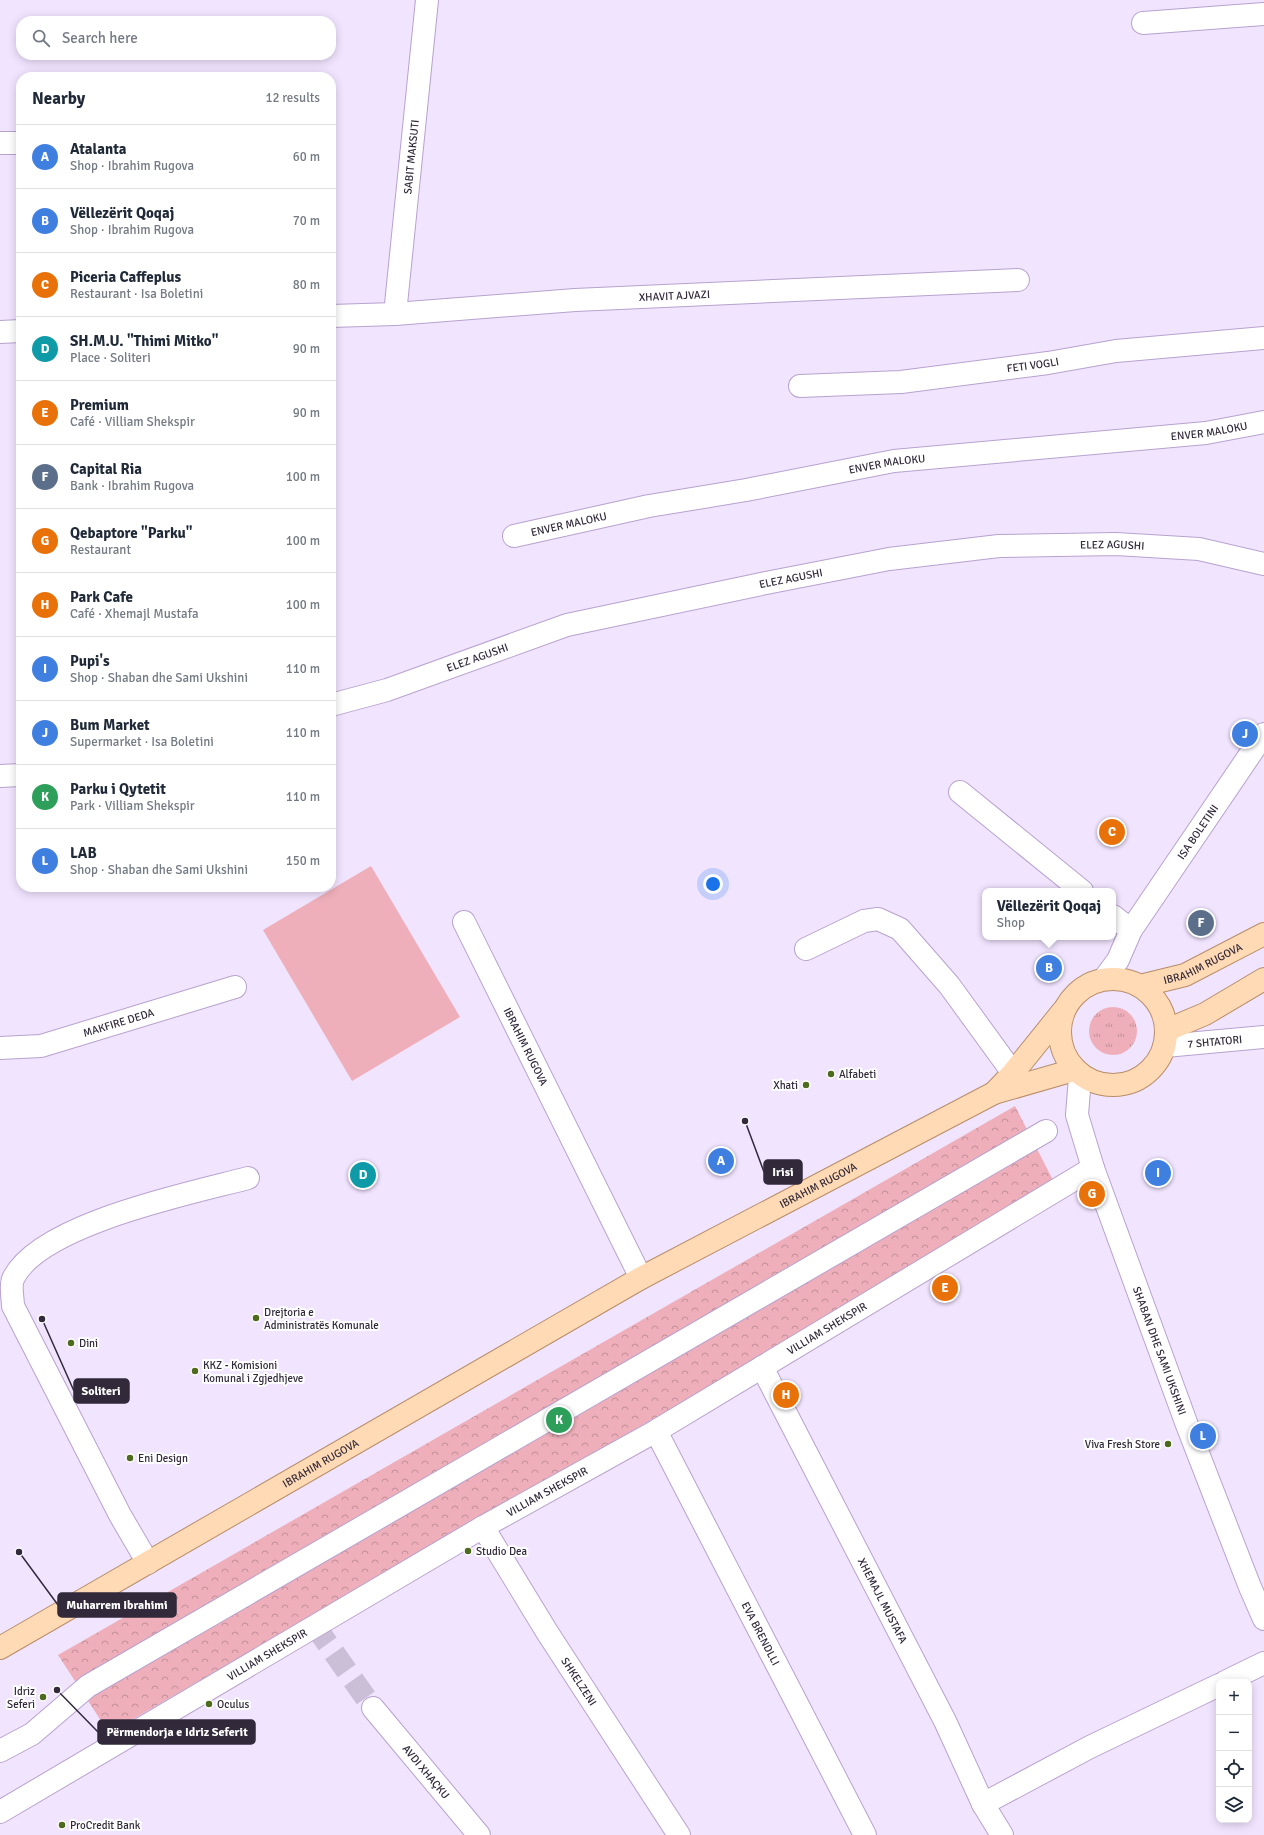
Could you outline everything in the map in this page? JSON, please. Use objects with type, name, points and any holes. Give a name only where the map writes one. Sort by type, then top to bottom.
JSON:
[{"type":"main road","name":"IBRAHIM RUGOVA","points":[[1140,986],[1185,975],[1264,934]]},
{"type":"main road","name":"IBRAHIM RUGOVA","points":[[994,1093],[1013,1073],[1072,998],[1092,983],[1104,979],[1128,981],[1140,986],[1148,992],[1162,1009],[1166,1038]]},
{"type":"main road","points":[[1077,1073],[1096,1083],[1113,1086],[1131,1083],[1146,1075],[1158,1062],[1166,1038],[1264,979]]},
{"type":"main road","name":"IBRAHIM RUGOVA","points":[[0,1648],[641,1278],[994,1093],[1077,1073],[1063,1051],[1060,1041],[1061,1024],[1065,1008]]},
{"type":"street","name":"SABIT MAKSUTI","points":[[395,314],[427,0]]},
{"type":"street","points":[[1143,23],[1264,14]]},
{"type":"street","points":[[0,143],[16,143]]},
{"type":"street","name":"XHAVIT AJVAZI","points":[[336,316],[395,314],[575,300],[1018,280]]},
{"type":"street","points":[[0,332],[16,331]]},
{"type":"street","name":"FETI VOGLI","points":[[800,386],[901,382],[1048,363],[1116,351],[1264,338]]},
{"type":"street","name":"ENVER MALOKU","points":[[514,536],[650,506],[746,490],[894,461],[1199,434],[1264,422]]},
{"type":"street","name":"ELEZ AGUSHI","points":[[336,704],[387,690],[567,625],[889,559],[999,546],[1116,544],[1199,549],[1264,564]]},
{"type":"street","name":"ISA BOLETINI","points":[[1104,979],[1118,960],[1131,930],[1264,734]]},
{"type":"street","points":[[0,776],[16,775]]},
{"type":"street","points":[[960,792],[1078,888]]},
{"type":"street","points":[[1116,918],[1131,930]]},
{"type":"street","points":[[806,949],[864,921],[878,919],[900,929],[949,985],[1013,1073]]},
{"type":"street","name":"IBRAHIM RUGOVA","points":[[464,922],[641,1278]]},
{"type":"street","name":"MAKFIRE DEDA","points":[[0,1048],[41,1046],[235,987]]},
{"type":"street","name":"7 SHTATORI","points":[[1166,1038],[1264,1037]]},
{"type":"street","name":"SHABAN DHE SAMI UKSHINI","points":[[1077,1073],[1077,1115],[1093,1168],[1187,1425],[1264,1619]]},
{"type":"street","points":[[0,1751],[32,1734],[88,1686],[1046,1131]]},
{"type":"street","name":"VILLIAM SHEKSPIR","points":[[0,1812],[483,1527],[656,1431],[1093,1168]]},
{"type":"street","points":[[148,1563],[120,1515],[6,1302],[13,1280],[27,1259],[60,1238],[112,1215],[248,1178]]},
{"type":"street","name":"XHEMAJL MUSTAFA","points":[[762,1367],[945,1721],[983,1804],[1002,1835]]},
{"type":"street","name":"EVA BRENDLLI","points":[[656,1431],[866,1835]]},
{"type":"street","name":"SHKELZENI","points":[[483,1527],[547,1632],[678,1835]]},
{"type":"street","points":[[1231,1679],[1264,1663]]},
{"type":"street","points":[[983,1804],[1090,1747],[1216,1686]]},
{"type":"street","name":"AVDI XHAÇKU","points":[[372,1708],[479,1835]]},
{"type":"green space","points":[[371,866],[460,1017],[352,1081],[263,930],[327,892],[336,892],[336,887]]},
{"type":"green space","points":[[1108,1007],[1118,1007],[1130,1014],[1137,1026],[1137,1036],[1130,1048],[1118,1055],[1108,1055],[1100,1051],[1093,1044],[1089,1036],[1089,1026],[1093,1018],[1100,1011]]},
{"type":"green space","points":[[1015,1106],[1056,1186],[109,1733],[58,1655]]},
{"type":"tunnel","points":[[315,1626],[373,1708]]},
{"type":"place","name":"Bum Market","points":[[1245,734]]},
{"type":"place","name":"Piceria Caffeplus","points":[[1112,832]]},
{"type":"place","name":"Capital Ria","points":[[1201,923]]},
{"type":"place","name":"Vëllezërit Qoqaj","points":[[1049,968]]},
{"type":"place","name":"Alfabeti","points":[[831,1074]]},
{"type":"place","name":"Xhati","points":[[806,1085]]},
{"type":"place","name":"Irisi","points":[[745,1121]]},
{"type":"place","name":"Atalanta","points":[[721,1161]]},
{"type":"place","name":"Pupi's","points":[[1158,1173]]},
{"type":"place","name":"SH.M.U. \"Thimi Mitko\"","points":[[363,1175]]},
{"type":"place","name":"Qebaptore \"Parku\"","points":[[1092,1194]]},
{"type":"place","name":"Premium","points":[[945,1288]]},
{"type":"place","name":"Drejtoria e Administratës Komunale","points":[[256,1318]]},
{"type":"place","name":"Soliteri","points":[[42,1319]]},
{"type":"place","name":"Dini","points":[[71,1343]]},
{"type":"place","name":"KKZ - Komisioni Komunal i Zgjedhjeve","points":[[195,1371]]},
{"type":"place","name":"Park Cafe","points":[[786,1395]]},
{"type":"place","name":"Parku i Qytetit","points":[[559,1420]]},
{"type":"place","name":"LAB","points":[[1203,1436]]},
{"type":"place","name":"Viva Fresh Store","points":[[1168,1444]]},
{"type":"place","name":"Eni Design","points":[[130,1458]]},
{"type":"place","name":"Studio Dea","points":[[468,1551]]},
{"type":"place","name":"Muharrem Ibrahimi","points":[[19,1552]]},
{"type":"place","name":"Përmendorja e Idriz Seferit","points":[[57,1690]]},
{"type":"place","name":"Idriz Seferi","points":[[43,1697]]},
{"type":"place","name":"Oculus","points":[[209,1704]]},
{"type":"place","name":"ProCredit Bank","points":[[62,1825]]}]
